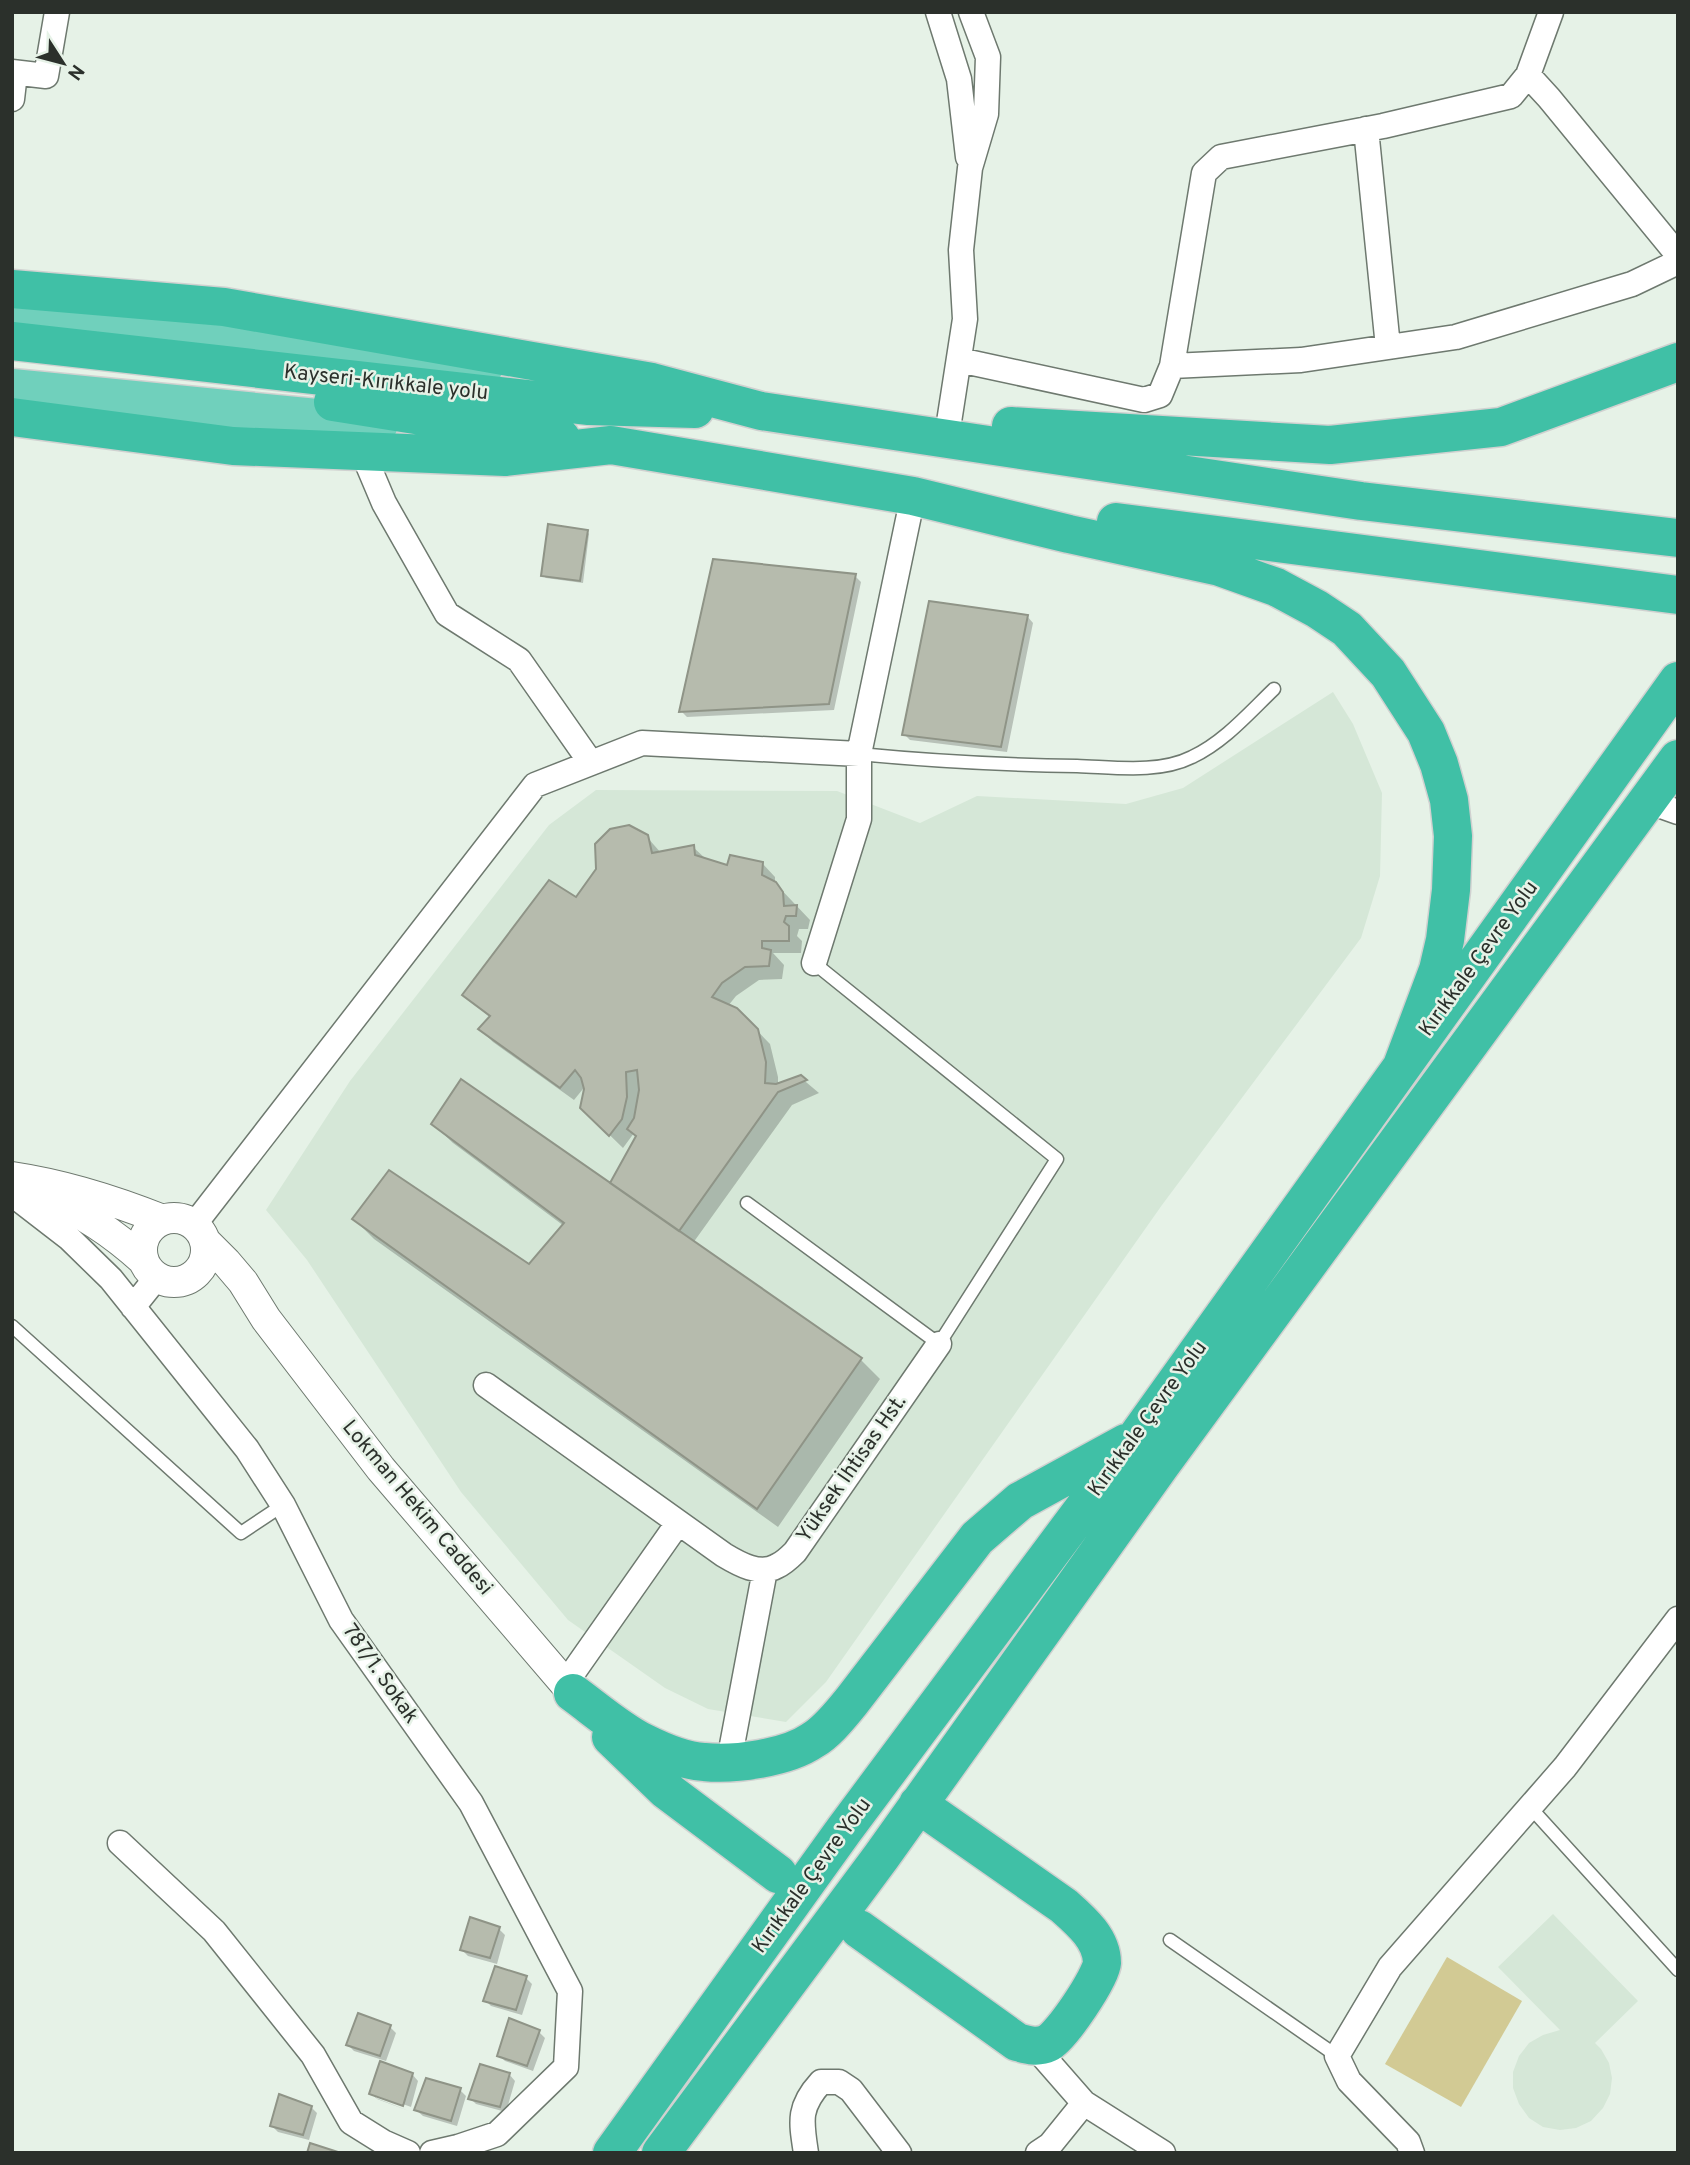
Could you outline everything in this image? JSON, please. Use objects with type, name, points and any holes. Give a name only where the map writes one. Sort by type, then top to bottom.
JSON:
[{"type":"highway","points":[[12,289],[225,307],[652,382],[761,411],[1361,501],[1678,538]]},
{"type":"highway","name":"Kayseri-Kırıkkale yolu","points":[[12,341],[589,406],[761,411]]},
{"type":"highway","points":[[761,411],[1330,445],[1501,427],[1678,362]]},
{"type":"highway","name":"Kayseri-Kırıkkale yolu","points":[[12,365],[276,393],[611,446]]},
{"type":"highway","points":[[12,417],[233,446],[505,457],[611,446],[912,496],[1678,595]]},
{"type":"highway","points":[[912,496],[1069,534],[1220,566],[1276,587],[1317,609],[1347,629],[1388,673],[1426,732],[1439,764],[1449,800],[1452,836],[1451,890],[1446,940],[1402,1066]]},
{"type":"highway","name":"Kırıkkale Çevre Yolu","points":[[612,2153],[845,1830],[1136,1438],[1678,681]]},
{"type":"highway","name":"Kırıkkale Çevre Yolu","points":[[661,2153],[918,1804],[1160,1466],[1662,806],[1678,759]]},
{"type":"highway","points":[[569,1688],[640,1741],[703,1763],[759,1760],[789,1753],[814,1740],[851,1702],[977,1538],[1020,1502],[1136,1438]]},
{"type":"highway","points":[[569,1688],[620,1748],[666,1790],[778,1874]]},
{"type":"highway","points":[[721,1831],[716,1810],[718,1789],[729,1761]]},
{"type":"highway","points":[[859,1929],[1017,2042],[1035,2047],[1051,2042],[1061,2031],[1091,1987],[1102,1965],[1098,1945],[1083,1923],[1064,1906],[918,1804]]},
{"type":"main road","points":[[12,312],[543,376],[652,382]]},
{"type":"main road","points":[[12,388],[611,446]]},
{"type":"street","points":[[12,99],[13,73],[46,76],[57,12]]},
{"type":"street","points":[[938,12],[959,79],[970,168]]},
{"type":"street","points":[[949,422],[965,319],[961,250],[970,168],[986,114],[988,57],[971,12]]},
{"type":"street","points":[[959,360],[1144,400],[1160,395],[1172,366],[1204,173],[1221,158],[1511,96],[1528,75],[1551,12]]},
{"type":"street","points":[[1528,75],[1678,255]]},
{"type":"street","points":[[1366,129],[1388,347]]},
{"type":"street","points":[[1172,366],[1301,359],[1456,337],[1632,284],[1678,262]]},
{"type":"street","points":[[362,451],[384,503],[447,614],[519,660],[591,763]]},
{"type":"street","points":[[814,963],[859,819],[859,754],[912,496]]},
{"type":"street","points":[[199,1233],[536,785],[642,743],[859,754]]},
{"type":"street","points":[[12,1178],[81,1213],[116,1236],[150,1269],[172,1282],[193,1276],[205,1259],[206,1250],[199,1233]]},
{"type":"street","points":[[12,1178],[56,1184],[111,1200],[163,1220]]},
{"type":"street","name":"787/1. Sokak","points":[[12,1194],[69,1238],[111,1279],[247,1449],[283,1505],[341,1620],[471,1803],[570,1991],[566,2067],[497,2134],[432,2153]]},
{"type":"street","points":[[133,1307],[150,1269],[142,1244],[146,1233],[163,1220],[175,1218],[185,1220],[226,1262],[243,1282],[266,1319]]},
{"type":"street","points":[[193,1276],[220,1286],[266,1319]]},
{"type":"street","name":"Lokman Hekim Caddesi","points":[[266,1319],[381,1469],[569,1688]]},
{"type":"street","name":"Yüksek İhtisas Hst.","points":[[765,1570],[776,1567],[795,1552],[939,1344]]},
{"type":"street","points":[[486,1385],[724,1555],[743,1567],[765,1570],[729,1761]]},
{"type":"street","points":[[569,1688],[678,1523]]},
{"type":"street","points":[[1412,2153],[1408,2142],[1349,2081],[1337,2056],[1390,1967],[1565,1767],[1678,1619]]},
{"type":"street","points":[[120,1843],[214,1931],[313,2055],[351,2122],[383,2142],[408,2153]]},
{"type":"street","points":[[1035,2047],[1084,2104],[1163,2153]]},
{"type":"street","points":[[806,2152],[802,2109],[809,2095],[821,2082],[839,2082],[851,2090],[899,2153]]},
{"type":"street","points":[[1047,2150],[1084,2104]]},
{"type":"lane","points":[[859,754],[938,762],[1134,768],[1168,765],[1192,758],[1221,739],[1274,689]]},
{"type":"lane","points":[[747,1203],[939,1344],[1057,1159],[814,963]]},
{"type":"lane","points":[[12,1326],[241,1533],[283,1505]]},
{"type":"lane","points":[[1530,1807],[1678,1970]]},
{"type":"lane","points":[[1170,1940],[1337,2056]]},
{"type":"shaded area","points":[[1333,692],[1353,724],[1382,793],[1380,876],[1361,938],[1162,1205],[826,1682],[786,1722],[708,1709],[665,1688],[568,1620],[461,1492],[307,1260],[266,1210],[350,1081],[549,825],[596,790],[837,791],[920,823],[977,796],[1126,804],[1183,788]]},
{"type":"shaded area","points":[[1553,1914],[1638,2001],[1595,2043],[1609,2063],[1612,2078],[1610,2094],[1603,2108],[1591,2121],[1576,2128],[1560,2130],[1543,2127],[1529,2118],[1519,2104],[1513,2088],[1513,2072],[1519,2056],[1529,2043],[1560,2030],[1498,1967]]},
{"type":"shaded area","points":[[1447,1957],[1522,2001],[1461,2107],[1385,2064]]},
{"type":"building","points":[[548,524],[588,530],[580,581],[541,576]]},
{"type":"building","points":[[713,559],[856,574],[829,704],[679,712]]},
{"type":"building","points":[[929,601],[1028,615],[1001,747],[902,735]]},
{"type":"building","points":[[629,825],[648,835],[652,853],[694,845],[695,855],[727,865],[730,855],[763,862],[762,875],[776,882],[783,892],[784,906],[797,905],[796,916],[786,916],[784,922],[789,926],[789,941],[762,941],[762,948],[771,950],[769,966],[745,967],[722,983],[712,997],[737,1008],[758,1029],[766,1062],[765,1083],[776,1084],[801,1075],[807,1080],[778,1092],[679,1231],[610,1183],[636,1136],[627,1129],[634,1118],[639,1090],[637,1070],[626,1072],[627,1097],[622,1119],[609,1136],[580,1108],[584,1089],[575,1070],[560,1088],[478,1029],[490,1016],[462,995],[549,880],[576,897],[596,869],[595,844],[610,829]]},
{"type":"building","points":[[461,1079],[862,1358],[757,1509],[352,1219],[389,1170],[529,1264],[564,1223],[431,1124]]},
{"type":"building","points":[[470,1917],[500,1927],[490,1958],[460,1950]]},
{"type":"building","points":[[495,1966],[527,1976],[516,2010],[483,2001]]},
{"type":"building","points":[[358,2013],[391,2025],[380,2056],[346,2045]]},
{"type":"building","points":[[509,2018],[540,2030],[527,2066],[497,2056]]},
{"type":"building","points":[[380,2061],[413,2073],[403,2106],[369,2094]]},
{"type":"building","points":[[480,2064],[510,2073],[500,2107],[468,2099]]},
{"type":"building","points":[[426,2078],[461,2088],[451,2121],[414,2110]]},
{"type":"building","points":[[279,2094],[312,2106],[303,2135],[270,2126]]},
{"type":"building","points":[[310,2143],[338,2152],[338,2153],[307,2153]]}]
